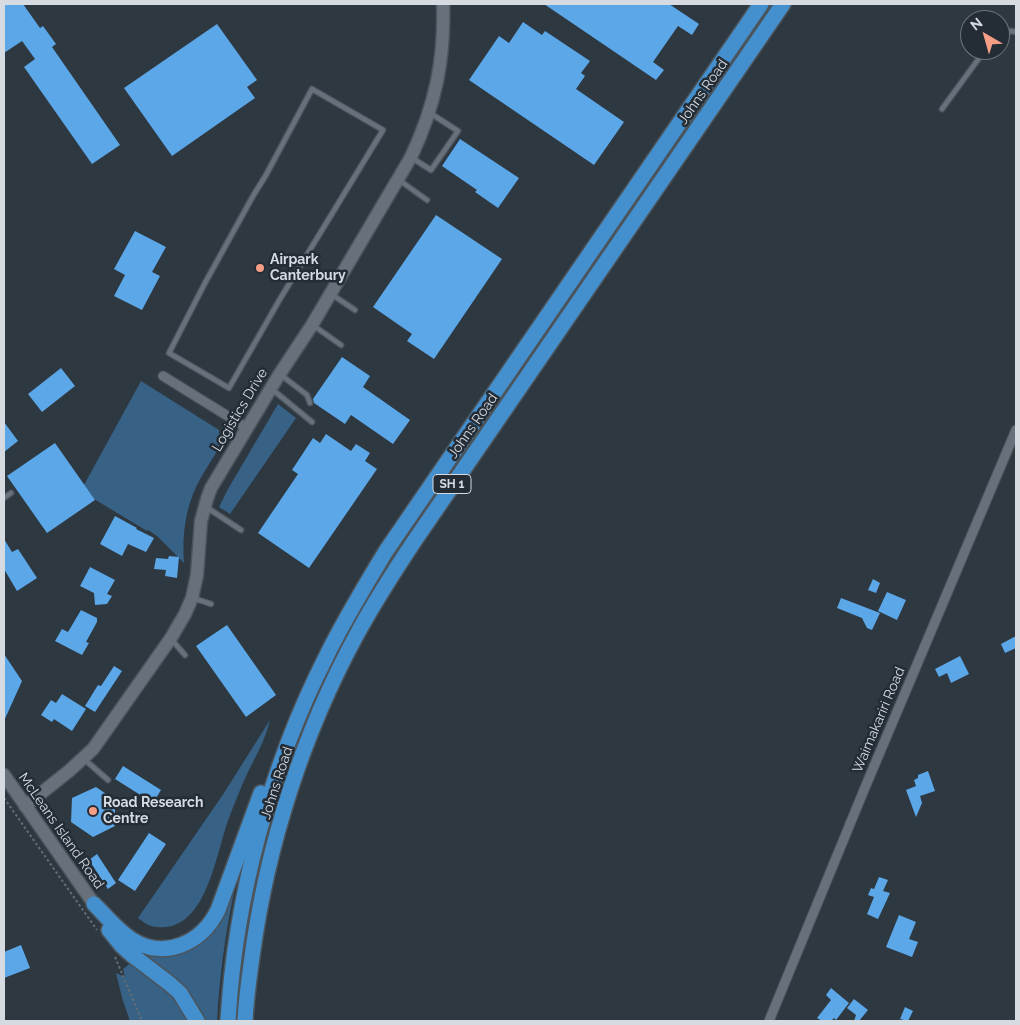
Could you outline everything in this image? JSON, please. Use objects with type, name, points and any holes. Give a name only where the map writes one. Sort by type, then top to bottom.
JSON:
[{"type":"highway","name":"Johns Road","points":[[228,1021],[234,954],[248,877],[266,810],[291,736],[325,658],[386,551],[761,4]]},
{"type":"highway","name":"Johns Road","points":[[245,1021],[258,920],[268,869],[282,816],[294,778],[322,708],[357,635],[415,540],[783,4]]},
{"type":"highway","points":[[94,904],[124,935],[150,948],[166,949],[188,942],[197,937],[214,919],[276,751],[310,671],[330,630],[355,591],[386,551]]},
{"type":"highway","points":[[94,904],[101,920],[122,946],[170,984],[180,994],[197,1021]]},
{"type":"street","name":"Logistics Drive","points":[[25,806],[93,749],[171,638],[185,614],[192,598],[197,576],[200,527],[204,507],[211,488],[312,325],[411,157],[419,140],[435,94],[440,70],[443,45],[443,4]]},
{"type":"street","points":[[163,376],[247,428]]},
{"type":"street","name":"Waimakariri Road","points":[[768,1021],[1016,430]]},
{"type":"street","name":"McLeans Island Road","points":[[4,775],[94,904]]},
{"type":"lane","points":[[942,109],[978,60]]},
{"type":"lane","points":[[312,89],[383,130],[280,299],[229,388],[170,353],[204,283],[270,168],[312,89]]},
{"type":"lane","points":[[411,157],[431,170],[458,131],[429,112]]},
{"type":"lane","points":[[398,179],[427,200]]},
{"type":"lane","points":[[330,293],[355,310]]},
{"type":"lane","points":[[312,325],[341,346]]},
{"type":"lane","points":[[280,375],[307,395],[310,403]]},
{"type":"lane","points":[[271,389],[312,422]]},
{"type":"lane","points":[[4,498],[11,494]]},
{"type":"lane","points":[[204,507],[241,530]]},
{"type":"lane","points":[[192,598],[211,604]]},
{"type":"lane","points":[[171,638],[186,655]]},
{"type":"lane","points":[[83,758],[108,780]]},
{"type":"path","points":[[4,798],[101,935]]},
{"type":"path","points":[[112,952],[142,1021]]},
{"type":"shaded area","points":[[769,4],[773,4],[411,533],[307,723],[238,1021],[234,1021],[250,904],[272,812],[304,722],[345,635],[371,588],[408,530]]},
{"type":"shaded area","points":[[141,381],[219,430],[219,434],[222,437],[221,445],[193,494],[187,513],[183,543],[184,563],[157,536],[94,499],[84,485]]},
{"type":"shaded area","points":[[278,404],[296,418],[230,514],[219,507]]},
{"type":"shaded area","points":[[270,720],[231,812],[209,883],[201,899],[192,913],[180,922],[166,927],[154,927],[145,923],[138,918],[224,793]]},
{"type":"shaded area","points":[[242,859],[225,940],[217,1021],[203,1021],[142,957],[138,950],[185,951]]},
{"type":"shaded area","points":[[132,962],[154,977],[179,1004],[189,1021],[130,1021],[116,973],[125,977],[123,969]]},
{"type":"building","points":[[4,4],[23,4],[40,28],[43,26],[56,44],[52,47],[120,145],[92,164],[24,67],[35,59],[22,41],[4,53]]},
{"type":"building","points":[[544,4],[669,4],[699,24],[692,35],[678,26],[653,62],[664,70],[656,80]]},
{"type":"building","points":[[523,22],[542,35],[545,31],[590,61],[581,73],[585,76],[576,89],[624,122],[594,165],[469,80],[499,36],[509,43]]},
{"type":"building","points":[[217,24],[257,80],[247,87],[255,98],[172,156],[124,88]]},
{"type":"building","points":[[460,139],[519,178],[498,208],[475,192],[477,190],[442,166]]},
{"type":"building","points":[[436,215],[502,259],[434,359],[407,341],[412,334],[373,307]]},
{"type":"building","points":[[135,231],[166,247],[152,272],[160,276],[142,310],[114,296],[125,275],[114,269]]},
{"type":"building","points":[[342,357],[370,376],[363,387],[410,420],[393,444],[351,415],[345,424],[314,403],[313,399]]},
{"type":"building","points":[[61,368],[75,386],[42,412],[28,394]]},
{"type":"building","points":[[4,422],[18,441],[4,452]]},
{"type":"building","points":[[326,434],[351,451],[356,444],[370,453],[365,461],[377,469],[309,568],[258,533],[298,474],[292,470],[313,438],[320,443]]},
{"type":"building","points":[[55,443],[95,500],[47,533],[7,476]]},
{"type":"building","points":[[115,516],[154,538],[146,552],[128,544],[122,556],[100,544]]},
{"type":"building","points":[[4,539],[12,552],[18,549],[37,578],[17,591],[4,569]]},
{"type":"building","points":[[169,556],[179,557],[177,578],[165,576],[166,570],[154,569],[156,558],[168,559]]},
{"type":"building","points":[[90,567],[115,580],[107,594],[112,596],[107,604],[95,605],[94,593],[80,586]]},
{"type":"building","points":[[873,579],[880,583],[876,593],[868,590]]},
{"type":"building","points":[[887,592],[906,600],[897,620],[878,611]]},
{"type":"building","points":[[841,598],[880,613],[872,630],[867,628],[862,618],[837,608]]},
{"type":"building","points":[[81,610],[97,618],[97,622],[86,642],[89,643],[82,655],[55,641],[62,629],[68,632]]},
{"type":"building","points":[[227,625],[276,695],[246,717],[196,646]]},
{"type":"building","points":[[1016,636],[1016,648],[1005,653],[1001,644]]},
{"type":"building","points":[[4,654],[22,681],[4,721]]},
{"type":"building","points":[[960,656],[969,674],[951,683],[947,673],[939,677],[935,669]]},
{"type":"building","points":[[114,666],[122,671],[95,712],[85,706],[98,685],[101,686]]},
{"type":"building","points":[[62,694],[86,709],[72,731],[54,719],[52,722],[41,715],[51,700],[56,703]]},
{"type":"building","points":[[123,766],[161,790],[153,803],[115,779]]},
{"type":"building","points":[[928,771],[935,791],[920,796],[922,803],[916,817],[906,790],[916,786],[914,780],[918,778],[918,775]]},
{"type":"building","name":"Road Research Centre","points":[[96,787],[115,800],[115,826],[93,837],[71,822],[72,798]]},
{"type":"building","points":[[149,833],[166,844],[135,891],[118,880]]},
{"type":"building","points":[[97,854],[116,883],[108,889],[89,860]]},
{"type":"building","points":[[879,877],[888,880],[883,891],[890,893],[878,919],[867,914],[874,897],[868,895],[871,888],[874,889]]},
{"type":"building","points":[[899,915],[916,922],[909,939],[918,942],[912,957],[886,947]]},
{"type":"building","points":[[21,945],[30,968],[4,978],[4,952]]},
{"type":"building","points":[[831,988],[849,1003],[836,1020],[834,1018],[831,1021],[822,1021],[817,1018],[831,1000],[826,995]]},
{"type":"building","points":[[854,999],[868,1010],[859,1021],[854,1021],[856,1015],[847,1008]]},
{"type":"building","points":[[905,1007],[913,1011],[908,1021],[900,1019]]},
{"type":"place","name":"Airpark Canterbury","points":[[260,268]]},
{"type":"place","name":"Road Research Centre","points":[[93,811]]}]
